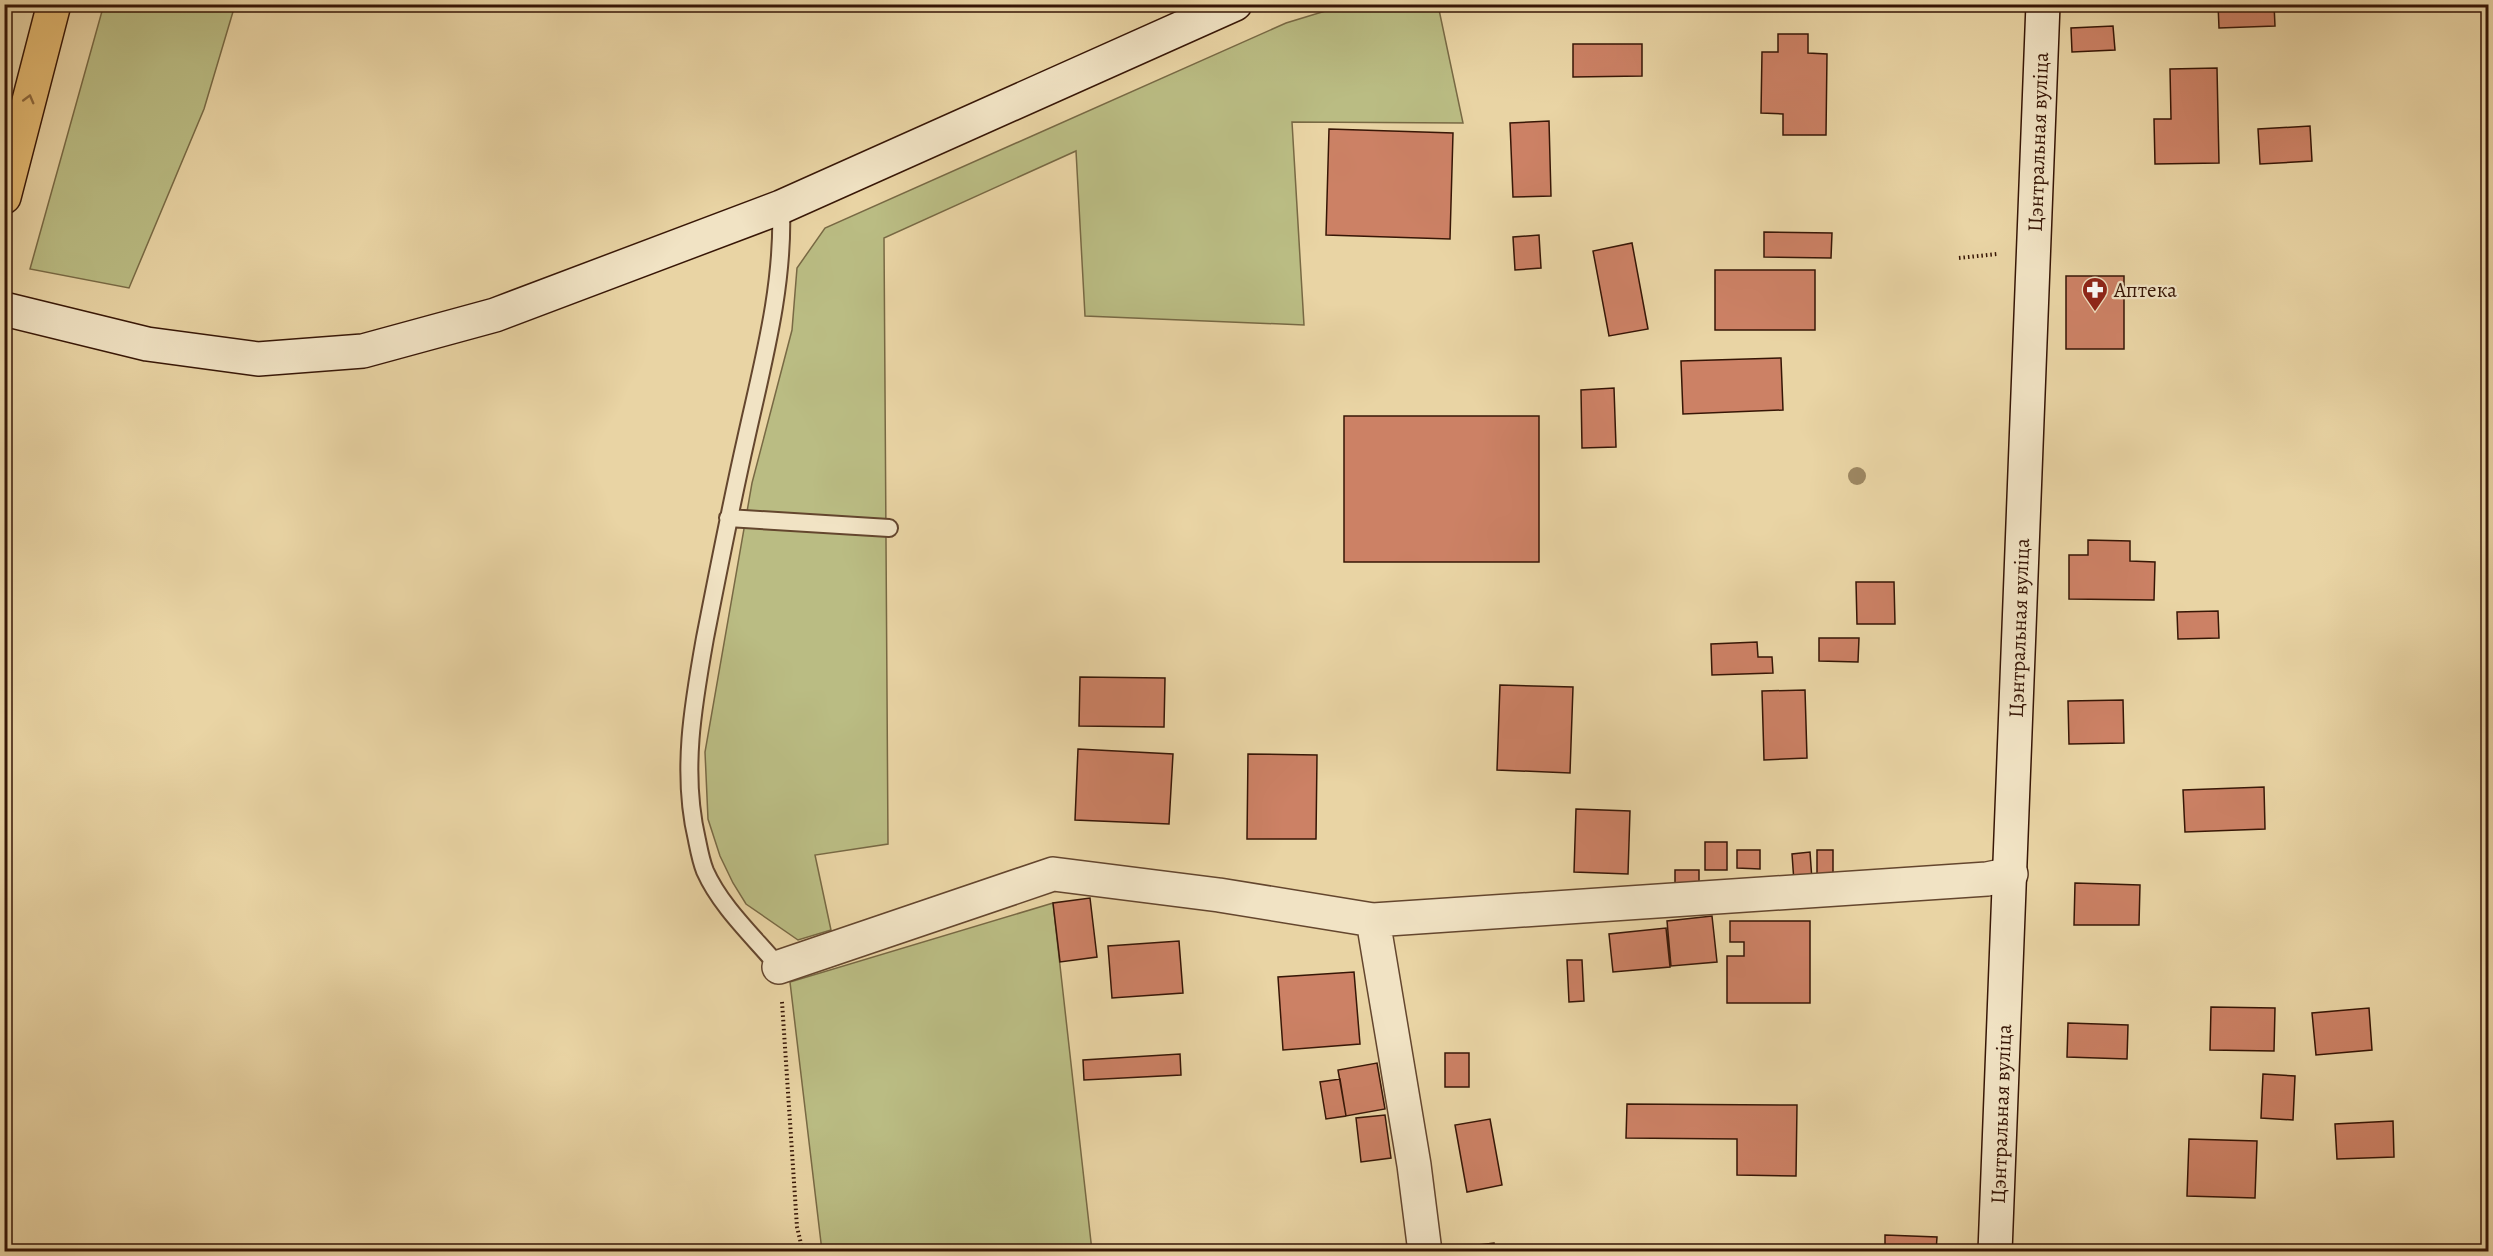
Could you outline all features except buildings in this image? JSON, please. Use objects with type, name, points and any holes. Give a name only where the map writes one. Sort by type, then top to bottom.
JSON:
[{"type":"highway","points":[[4,197],[54,4]]},
{"type":"main road","points":[[4,309],[147,344],[258,358],[363,351],[495,315],[781,207],[938,139],[1063,80],[1235,4]]},
{"type":"main road","name":"Цэнтральная вуліца","points":[[1995,1251],[2043,4]]},
{"type":"main road","points":[[779,967],[1053,873],[1219,895],[1373,920],[1987,879],[2011,874]]},
{"type":"main road","points":[[1373,920],[1414,1165],[1425,1251]]},
{"type":"lane","points":[[779,967],[716,893],[704,868],[690,796],[689,746],[694,699],[728,518],[767,346],[779,279],[782,239],[781,207]]},
{"type":"lane","points":[[728,518],[890,528]]},
{"type":"path","points":[[1959,258],[2007,253]]},
{"type":"path","points":[[779,967],[797,1227],[803,1251]]},
{"type":"green space","points":[[104,4],[235,5],[204,109],[129,288],[30,269]]},
{"type":"green space","points":[[1345,5],[1438,5],[1463,123],[1292,122],[1304,325],[1085,316],[1076,151],[884,238],[888,844],[815,855],[831,930],[798,940],[746,904],[733,883],[720,856],[708,819],[705,752],[752,483],[792,330],[797,268],[825,228],[1286,23]]},
{"type":"green space","points":[[1053,903],[1092,1251],[822,1251],[790,982]]},
{"type":"place","name":"Аптека","points":[[2095,313]]}]
